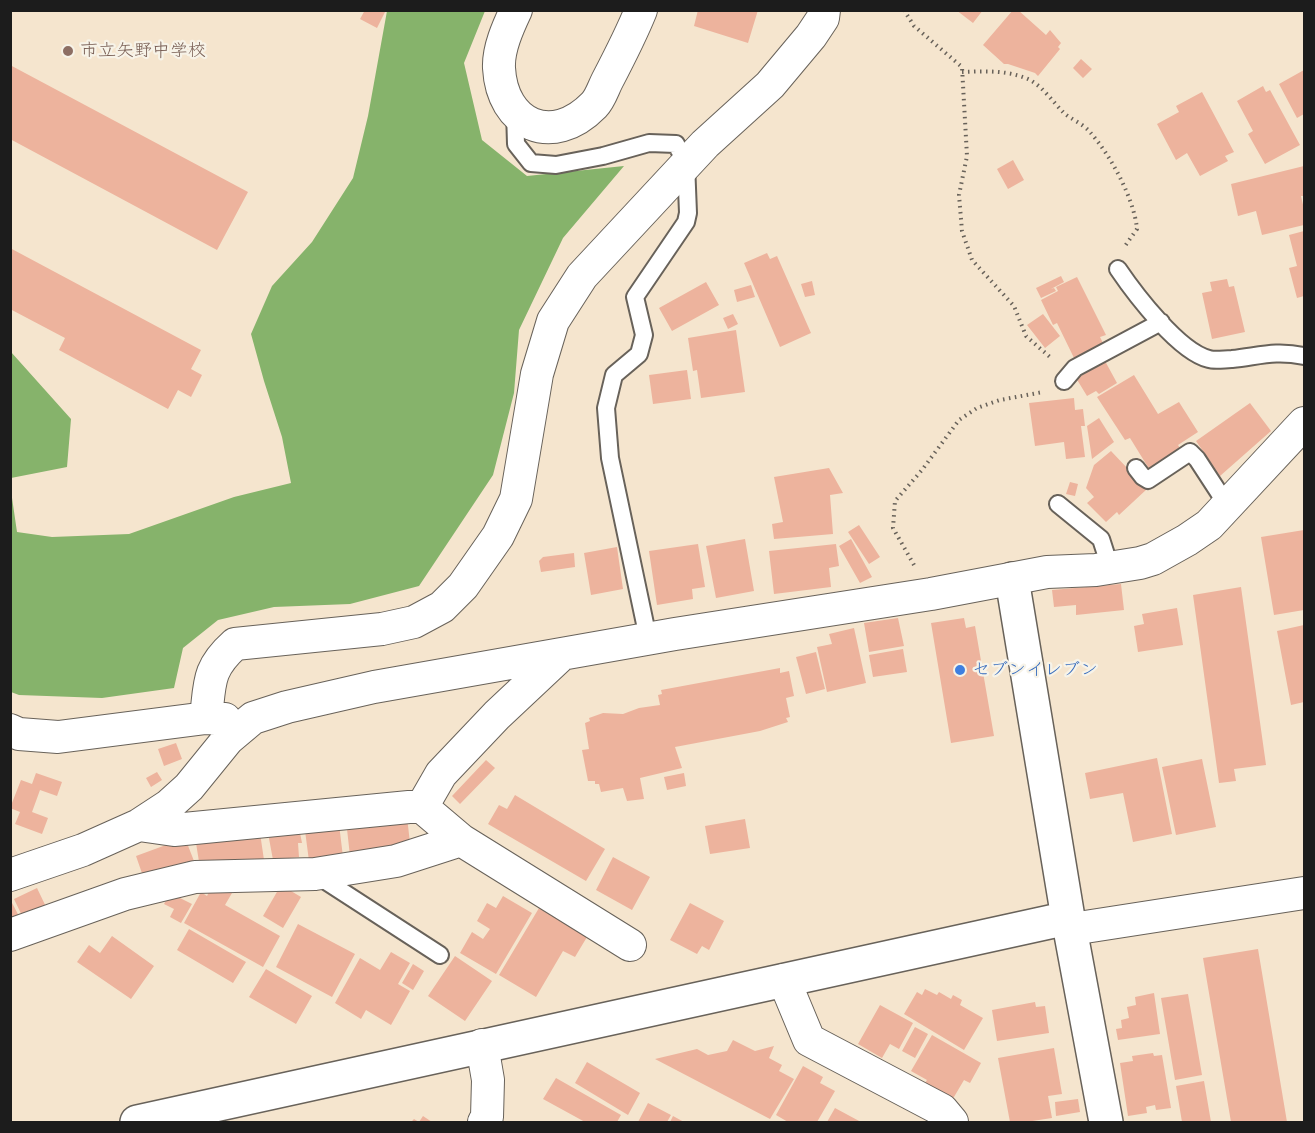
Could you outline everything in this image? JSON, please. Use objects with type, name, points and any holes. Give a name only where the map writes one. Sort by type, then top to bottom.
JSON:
[{"type":"street","points":[[516,10],[502,46],[499,67],[507,99],[515,111],[533,126],[547,128],[561,127],[580,117],[596,104],[641,10]]},
{"type":"street","points":[[206,718],[212,672],[221,657],[235,644],[382,629],[414,622],[442,607],[463,586],[498,536],[516,499],[537,374],[553,321],[582,276],[686,163],[770,85],[811,36],[823,18],[824,10]]},
{"type":"street","points":[[10,730],[19,734],[58,737],[206,718],[253,718],[287,706],[374,687],[648,638],[931,594],[1047,572],[1140,563],[1153,559],[1209,525],[1305,423]]},
{"type":"street","points":[[1012,579],[1106,1122]]},
{"type":"street","points":[[422,807],[441,774],[496,715],[562,654]]},
{"type":"street","points":[[10,875],[82,850],[139,825],[168,806],[189,787],[228,739],[253,718]]},
{"type":"street","points":[[139,825],[174,831],[422,807],[461,840],[630,945]]},
{"type":"street","points":[[10,936],[125,894],[195,878],[315,874],[396,861],[461,840]]},
{"type":"street","points":[[137,1122],[784,980],[1070,923],[1305,893]]},
{"type":"street","points":[[784,980],[809,1040],[942,1110],[952,1122]]},
{"type":"street","points":[[482,1045],[488,1080],[487,1117],[484,1122]]},
{"type":"lane","points":[[515,111],[516,144],[531,163],[556,165],[603,156],[649,143],[676,144],[686,163],[688,213],[686,222],[635,297],[644,335],[639,354],[614,375],[606,408],[610,458],[648,638]]},
{"type":"lane","points":[[1118,269],[1161,322],[1190,350],[1209,359],[1232,359],[1285,352],[1305,356]]},
{"type":"lane","points":[[1067,378],[1075,368],[1161,322]]},
{"type":"lane","points":[[1136,468],[1148,480],[1190,452],[1197,459],[1227,506]]},
{"type":"lane","points":[[1058,504],[1101,539],[1110,567]]},
{"type":"lane","points":[[315,874],[441,955]]},
{"type":"path","points":[[904,10],[914,26],[962,67],[967,156],[959,195],[962,231],[972,260],[1014,306],[1026,336],[1067,378],[1045,392],[1000,400],[977,408],[959,420],[922,470],[895,501],[893,528],[931,594]]},
{"type":"path","points":[[962,72],[989,71],[1012,74],[1032,81],[1065,114],[1088,130],[1127,190],[1136,221],[1137,229],[1116,262],[1118,269]]},
{"type":"green space","points":[[387,11],[485,11],[464,63],[482,140],[527,176],[624,166],[563,238],[519,330],[514,393],[493,475],[419,586],[350,604],[274,607],[218,620],[183,648],[174,688],[102,698],[19,695],[11,692],[11,491],[17,532],[52,537],[129,534],[234,497],[291,483],[282,437],[251,334],[272,286],[312,242],[353,178],[368,116]]},
{"type":"green space","points":[[11,352],[71,419],[67,467],[11,478]]},
{"type":"building","points":[[365,10],[386,10],[377,28],[360,19]]},
{"type":"building","points":[[698,10],[758,10],[748,43],[694,26]]},
{"type":"building","points":[[956,10],[983,10],[973,23]]},
{"type":"building","points":[[1013,10],[1018,10],[1046,35],[1050,30],[1061,43],[1058,47],[1060,49],[1038,76],[1035,73],[1004,64],[983,45]]},
{"type":"building","points":[[1081,59],[1092,69],[1083,78],[1073,68]]},
{"type":"building","points":[[10,65],[248,192],[217,250],[10,139]]},
{"type":"building","points":[[1304,70],[1304,114],[1297,118],[1279,84]]},
{"type":"building","points":[[1263,86],[1266,92],[1270,90],[1300,145],[1265,164],[1248,134],[1253,131],[1237,101]]},
{"type":"building","points":[[1202,92],[1234,152],[1225,156],[1228,161],[1200,176],[1187,153],[1176,160],[1157,124],[1179,112],[1176,106]]},
{"type":"building","points":[[1013,160],[1024,180],[1008,189],[997,169]]},
{"type":"building","points":[[1304,166],[1304,196],[1301,196],[1304,225],[1262,235],[1256,211],[1238,216],[1231,184]]},
{"type":"building","points":[[1304,231],[1304,296],[1297,298],[1289,268],[1297,266],[1289,235]]},
{"type":"building","points":[[10,248],[201,350],[191,369],[202,375],[191,397],[178,390],[168,409],[59,350],[65,338],[10,309]]},
{"type":"building","points":[[767,253],[770,259],[777,256],[811,333],[780,347],[744,263]]},
{"type":"building","points":[[1061,276],[1064,282],[1051,289],[1054,288],[1056,291],[1041,298],[1036,288]]},
{"type":"building","points":[[1077,277],[1106,335],[1100,337],[1103,343],[1074,358],[1057,323],[1053,325],[1041,300],[1058,291],[1056,287]]},
{"type":"building","points":[[1227,279],[1229,287],[1234,286],[1245,332],[1212,339],[1202,293],[1212,291],[1210,282]]},
{"type":"building","points":[[812,281],[815,295],[805,297],[801,284]]},
{"type":"building","points":[[706,282],[719,305],[672,331],[659,308]]},
{"type":"building","points":[[751,285],[755,297],[737,302],[734,290]]},
{"type":"building","points":[[733,314],[738,324],[728,329],[723,318]]},
{"type":"building","points":[[1043,314],[1060,336],[1045,348],[1027,325]]},
{"type":"building","points":[[736,330],[745,392],[701,398],[697,370],[693,371],[688,338]]},
{"type":"building","points":[[1105,361],[1117,383],[1099,394],[1096,391],[1087,396],[1076,378]]},
{"type":"building","points":[[687,370],[691,399],[653,404],[649,375]]},
{"type":"building","points":[[1134,375],[1158,414],[1179,402],[1198,432],[1178,445],[1183,453],[1151,472],[1130,438],[1125,440],[1097,397]]},
{"type":"building","points":[[1074,398],[1075,410],[1083,409],[1085,426],[1081,426],[1085,457],[1066,459],[1064,442],[1035,446],[1029,403]]},
{"type":"building","points":[[1250,403],[1271,431],[1220,476],[1196,441]]},
{"type":"building","points":[[1099,418],[1114,442],[1092,459],[1087,426]]},
{"type":"building","points":[[1111,451],[1147,489],[1119,515],[1117,512],[1106,522],[1087,503],[1094,497],[1086,488],[1094,465]]},
{"type":"building","points":[[829,468],[843,493],[830,495],[833,534],[774,539],[772,524],[783,522],[774,477]]},
{"type":"building","points":[[1070,482],[1078,484],[1075,496],[1066,494]]},
{"type":"building","points":[[859,525],[880,557],[869,564],[848,532]]},
{"type":"building","points":[[1304,530],[1304,610],[1274,615],[1261,537]]},
{"type":"building","points":[[745,539],[754,591],[716,598],[706,546]]},
{"type":"building","points":[[851,539],[872,577],[860,583],[839,546]]},
{"type":"building","points":[[698,544],[705,587],[692,589],[693,599],[657,605],[649,551]]},
{"type":"building","points":[[836,544],[839,566],[829,568],[831,587],[774,594],[769,551]]},
{"type":"building","points":[[617,547],[623,589],[591,595],[584,553]]},
{"type":"building","points":[[574,553],[575,567],[541,572],[539,561],[543,557]]},
{"type":"building","points":[[1121,584],[1124,610],[1076,615],[1076,605],[1054,607],[1052,590]]},
{"type":"building","points":[[1241,587],[1266,765],[1234,769],[1236,781],[1219,783],[1193,595]]},
{"type":"building","points":[[1177,608],[1183,645],[1138,652],[1134,626],[1144,624],[1142,614]]},
{"type":"building","points":[[898,618],[904,646],[869,652],[864,623]]},
{"type":"building","name":"セブンイレブン","points":[[964,618],[966,628],[975,626],[994,736],[951,743],[931,623]]},
{"type":"building","points":[[1304,625],[1304,702],[1291,705],[1277,631]]},
{"type":"building","points":[[854,628],[866,683],[827,692],[817,647],[832,644],[829,634]]},
{"type":"building","points":[[903,649],[907,672],[873,677],[869,655]]},
{"type":"building","points":[[816,652],[825,689],[806,694],[796,657]]},
{"type":"building","points":[[780,668],[780,673],[789,671],[794,696],[786,698],[790,717],[786,718],[788,722],[760,731],[675,747],[682,768],[640,778],[644,799],[627,801],[623,788],[601,792],[599,784],[595,784],[595,781],[588,781],[582,750],[589,749],[585,723],[590,721],[589,718],[603,713],[623,714],[639,708],[660,705],[658,695],[662,694],[661,690]]},
{"type":"building","points":[[176,743],[182,759],[164,766],[158,749]]},
{"type":"building","points":[[1157,758],[1172,834],[1133,842],[1123,793],[1090,799],[1085,773]]},
{"type":"building","points":[[1202,759],[1216,827],[1176,835],[1162,767]]},
{"type":"building","points":[[486,760],[495,768],[460,804],[452,796]]},
{"type":"building","points":[[157,772],[162,780],[151,787],[146,778]]},
{"type":"building","points":[[36,773],[62,782],[57,796],[40,790],[32,812],[48,818],[42,834],[15,824],[20,812],[10,808],[21,780],[32,784]]},
{"type":"building","points":[[684,773],[686,786],[667,790],[664,777]]},
{"type":"building","points":[[515,795],[605,849],[586,881],[488,824],[499,805],[507,809]]},
{"type":"building","points":[[407,817],[410,843],[350,856],[346,820]]},
{"type":"building","points":[[745,819],[750,848],[710,854],[705,826]]},
{"type":"building","points":[[304,823],[339,824],[343,857],[309,861]]},
{"type":"building","points":[[299,828],[302,843],[298,843],[299,857],[273,860],[268,833]]},
{"type":"building","points":[[260,833],[264,860],[200,868],[196,843]]},
{"type":"building","points":[[185,838],[194,861],[144,879],[136,856]]},
{"type":"building","points":[[613,857],[650,877],[632,910],[596,890]]},
{"type":"building","points":[[218,885],[232,893],[225,905],[280,936],[263,967],[184,923],[201,892],[207,896],[211,888]]},
{"type":"building","points":[[281,885],[301,897],[283,928],[263,916]]},
{"type":"building","points":[[37,888],[48,911],[25,922],[14,899]]},
{"type":"building","points":[[170,893],[192,904],[181,923],[170,917],[174,909],[164,904]]},
{"type":"building","points":[[503,896],[532,913],[496,974],[460,953],[472,932],[483,939],[490,929],[477,921],[487,903],[496,908]]},
{"type":"building","points":[[10,899],[22,922],[10,927]]},
{"type":"building","points":[[690,903],[724,921],[709,950],[702,946],[697,954],[670,940]]},
{"type":"building","points":[[539,908],[587,937],[575,957],[563,951],[536,997],[499,975]]},
{"type":"building","points":[[298,924],[355,954],[332,997],[276,967]]},
{"type":"building","points":[[189,929],[246,962],[233,983],[177,950]]},
{"type":"building","points":[[112,936],[154,966],[131,999],[77,962],[89,945],[100,953]]},
{"type":"building","points":[[1258,949],[1287,1122],[1231,1122],[1203,958]]},
{"type":"building","points":[[391,952],[410,963],[398,984],[410,991],[391,1025],[366,1010],[361,1019],[335,1003],[360,958],[380,970]]},
{"type":"building","points":[[455,956],[492,981],[465,1021],[428,996]]},
{"type":"building","points":[[413,964],[424,971],[413,990],[402,983]]},
{"type":"building","points":[[266,969],[312,996],[296,1024],[249,997]]},
{"type":"building","points":[[925,989],[937,995],[939,992],[951,999],[953,995],[962,1000],[960,1005],[983,1018],[964,1050],[904,1014],[917,992],[922,995]]},
{"type":"building","points":[[1154,993],[1160,1034],[1118,1040],[1116,1029],[1122,1028],[1121,1020],[1129,1018],[1127,1007],[1136,1005],[1135,997]]},
{"type":"building","points":[[1188,994],[1202,1075],[1175,1080],[1161,998]]},
{"type":"building","points":[[1035,1002],[1036,1007],[1045,1006],[1049,1033],[997,1041],[992,1010]]},
{"type":"building","points":[[880,1005],[913,1023],[899,1049],[890,1044],[882,1058],[858,1044]]},
{"type":"building","points":[[915,1027],[928,1034],[915,1058],[902,1051]]},
{"type":"building","points":[[932,1035],[981,1063],[970,1083],[964,1080],[951,1102],[923,1086],[927,1080],[911,1071]]},
{"type":"building","points":[[733,1040],[755,1051],[774,1046],[769,1058],[782,1065],[779,1071],[794,1079],[770,1119],[655,1059],[697,1049],[708,1055],[727,1051]]},
{"type":"building","points":[[1054,1048],[1062,1094],[1048,1096],[1052,1118],[1010,1122],[998,1058]]},
{"type":"building","points":[[1153,1053],[1154,1056],[1162,1055],[1171,1108],[1156,1110],[1155,1105],[1146,1107],[1147,1113],[1128,1116],[1120,1063],[1133,1061],[1132,1056]]},
{"type":"building","points":[[587,1062],[640,1093],[628,1115],[575,1083]]},
{"type":"building","points":[[803,1066],[823,1077],[820,1083],[835,1091],[817,1122],[788,1122],[776,1115]]},
{"type":"building","points":[[556,1078],[621,1115],[617,1122],[585,1122],[543,1099]]},
{"type":"building","points":[[1204,1081],[1211,1122],[1182,1122],[1176,1086]]},
{"type":"building","points":[[1078,1099],[1080,1112],[1056,1116],[1055,1102]]},
{"type":"building","points":[[648,1103],[671,1115],[667,1122],[638,1122]]},
{"type":"building","points":[[835,1108],[861,1122],[827,1122]]},
{"type":"building","points":[[423,1116],[432,1122],[419,1122]]},
{"type":"building","points":[[673,1116],[684,1122],[670,1122]]},
{"type":"place","name":"市立矢野中学校","points":[[68,51]]},
{"type":"place","name":"セブンイレブン","points":[[960,670]]}]
